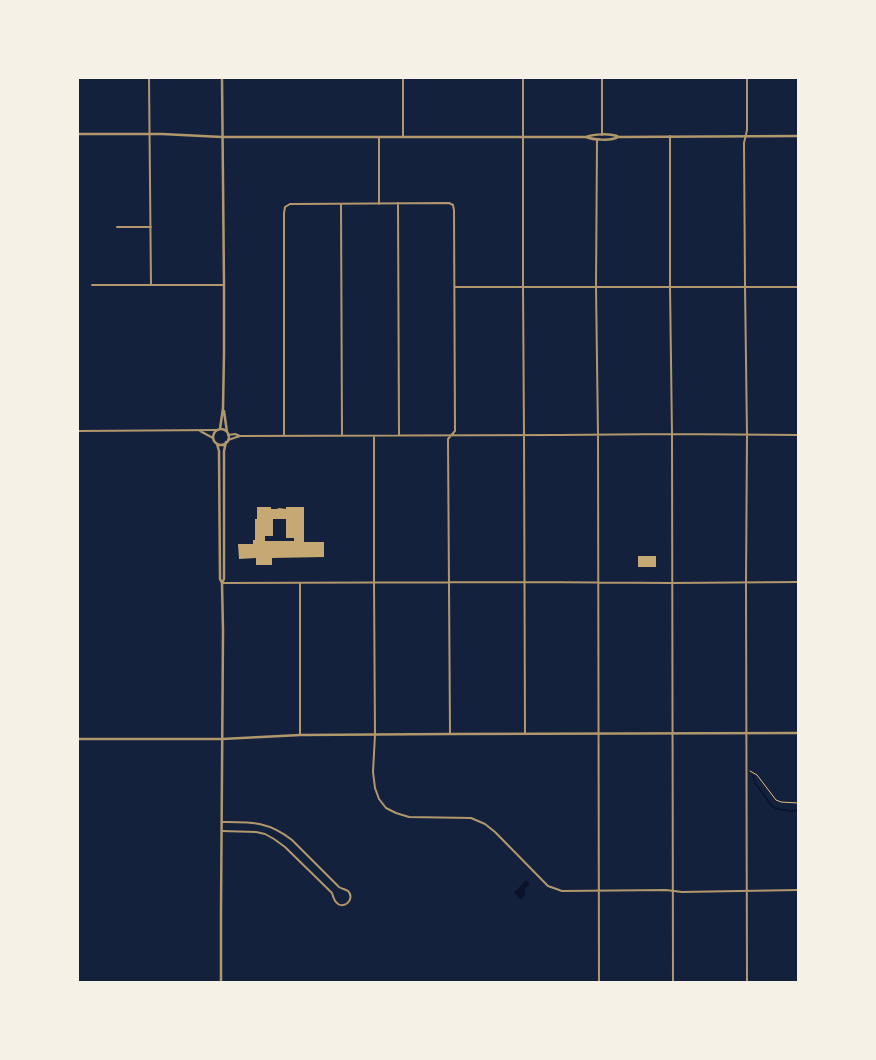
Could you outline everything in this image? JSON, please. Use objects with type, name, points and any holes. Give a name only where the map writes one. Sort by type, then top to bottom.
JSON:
[{"type":"street","points":[[149,78],[151,285]]},
{"type":"street","points":[[222,78],[224,285],[223,408],[227,434],[227,441],[224,451],[224,579],[222,584]]},
{"type":"street","points":[[403,78],[403,137]]},
{"type":"street","points":[[524,78],[523,287],[525,734]]},
{"type":"street","points":[[602,78],[602,135]]},
{"type":"street","points":[[747,78],[747,130],[744,143],[747,435],[747,982]]},
{"type":"street","points":[[78,134],[150,134],[222,137],[586,137],[591,135],[614,135],[619,137]]},
{"type":"street","points":[[586,137],[591,139],[614,139],[619,137],[670,136],[798,136]]},
{"type":"street","points":[[670,136],[673,982]]},
{"type":"street","points":[[379,137],[379,204]]},
{"type":"street","points":[[597,139],[596,287],[598,434],[599,982]]},
{"type":"street","points":[[398,203],[399,435]]},
{"type":"street","points":[[284,436],[284,213],[286,207],[290,204],[449,203],[453,205],[455,287],[455,431],[448,439],[450,734]]},
{"type":"street","points":[[341,204],[342,436]]},
{"type":"street","points":[[117,227],[151,227]]},
{"type":"street","points":[[92,285],[224,285]]},
{"type":"street","points":[[455,287],[798,287]]},
{"type":"street","points":[[213,438],[214,433],[219,430],[223,408]]},
{"type":"street","points":[[78,431],[219,430],[225,431],[227,434],[235,434],[240,436],[798,434]]},
{"type":"street","points":[[199,431],[213,438],[219,451],[220,579],[222,584],[224,631],[221,982]]},
{"type":"street","points":[[217,444],[222,444],[240,436]]},
{"type":"street","points":[[374,436],[375,735],[373,772],[375,788],[379,799],[386,808],[409,817],[471,818],[484,824],[494,832],[548,886],[562,891],[666,890],[682,892],[798,890]]},
{"type":"street","points":[[222,584],[798,582]]},
{"type":"street","points":[[300,583],[300,735]]},
{"type":"street","points":[[78,739],[222,739],[300,735],[798,733]]},
{"type":"street","points":[[222,822],[258,823],[268,826],[283,834],[292,840],[339,888],[348,892],[350,895],[350,901],[343,905],[337,904],[332,893],[285,847],[265,834],[256,832],[222,831]]},
{"type":"path","points":[[746,769],[757,774],[776,800],[780,802],[798,803]]},
{"type":"water","points":[[526,880],[530,884],[525,889],[525,895],[521,900],[514,893]]},
{"type":"building","points":[[257,507],[286,509],[286,507],[304,507],[304,542],[324,542],[324,557],[272,558],[272,565],[256,565],[256,558],[239,559],[238,544],[253,544],[253,540],[255,540],[255,519],[257,519]],"holes":[[[273,519],[286,519],[286,538],[294,538],[294,541],[265,541],[265,536],[273,536]]]},
{"type":"building","points":[[638,556],[656,556],[656,567],[638,567]]},
{"type":"waterway","points":[[753,776],[755,783],[772,806],[777,809],[791,811],[798,810]]}]
